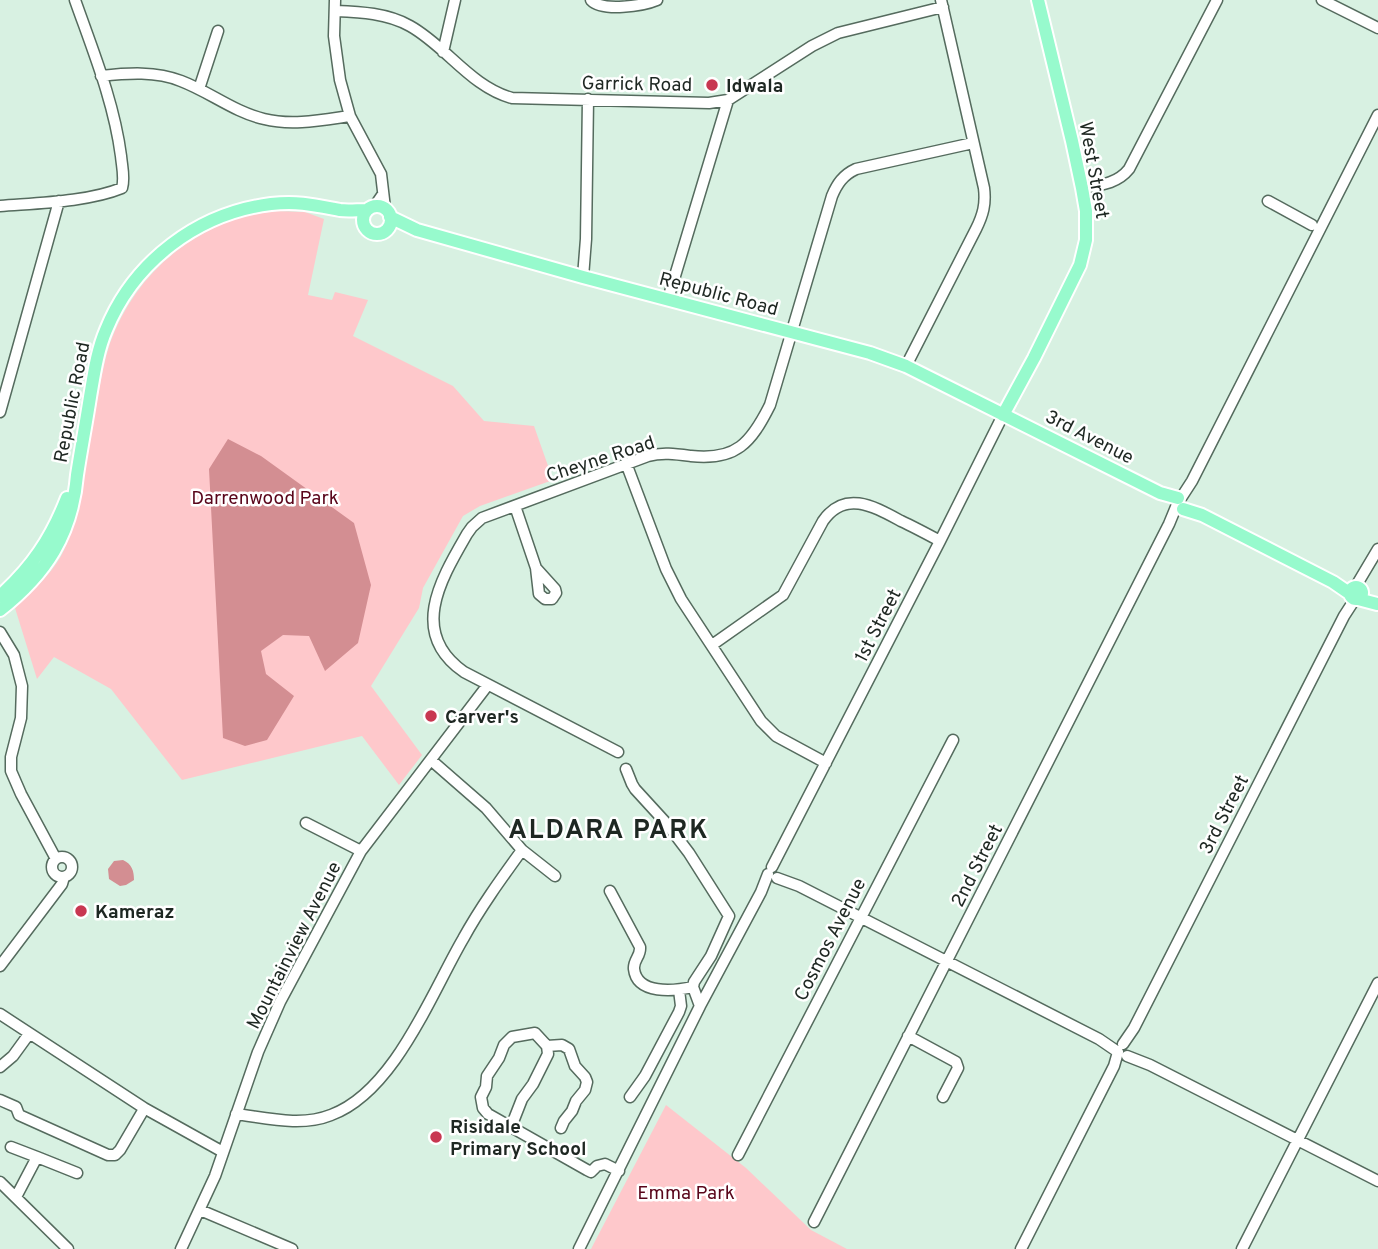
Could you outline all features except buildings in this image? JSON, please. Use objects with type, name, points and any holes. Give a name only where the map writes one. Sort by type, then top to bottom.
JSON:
[{"type":"main road","name":"West Street","points":[[1003,415],[1082,261],[1087,224],[1082,188],[1038,0]]},
{"type":"main road","name":"Republic Road","points":[[0,610],[34,579],[57,547],[69,519],[96,363],[116,308],[128,289],[169,246],[191,230],[246,208],[294,203],[341,210],[379,210],[417,230],[870,354],[906,366],[1003,415]]},
{"type":"main road","name":"Republic Road","points":[[341,210],[363,224]]},
{"type":"main road","points":[[379,210],[390,225],[386,231],[377,235],[367,231],[363,224],[363,215],[379,210]]},
{"type":"main road","name":"Republic Road","points":[[386,231],[417,230]]},
{"type":"main road","name":"3rd Avenue","points":[[1003,415],[1378,604]]},
{"type":"main road","name":"Republic Road","points":[[0,596],[5,587],[37,556],[48,541],[76,475]]},
{"type":"street","points":[[0,206],[59,201],[122,188],[118,137],[75,0]]},
{"type":"street","points":[[443,52],[456,0]]},
{"type":"street","points":[[591,0],[598,5],[633,6],[657,0]]},
{"type":"street","points":[[1082,188],[1116,180],[1129,169],[1217,0]]},
{"type":"street","points":[[1322,0],[1378,28]]},
{"type":"street","points":[[906,366],[984,212],[986,199],[942,4]]},
{"type":"street","name":"Garrick Road","points":[[335,5],[398,20],[503,96],[521,99],[709,103],[728,100],[812,46],[838,33],[942,4]]},
{"type":"street","points":[[335,5],[337,64],[350,116],[381,174],[383,194],[379,210]]},
{"type":"street","points":[[199,89],[218,32]]},
{"type":"street","points":[[101,76],[141,73],[182,81],[247,114],[277,122],[315,121],[350,116]]},
{"type":"street","points":[[583,277],[588,99]]},
{"type":"street","points":[[668,299],[728,100]]},
{"type":"street","name":"2nd Street","points":[[814,1222],[1378,115]]},
{"type":"street","name":"Cheyne Road","points":[[618,752],[487,685],[456,666],[444,652],[436,634],[434,601],[457,551],[472,527],[482,518],[626,463],[662,453],[714,457],[738,448],[750,438],[770,405],[832,196],[841,180],[856,169],[973,143]]},
{"type":"street","points":[[0,412],[59,201]]},
{"type":"street","points":[[1268,201],[1312,225]]},
{"type":"street","name":"1st Street","points":[[579,1249],[700,1006],[761,892],[775,873],[782,850],[1003,415]]},
{"type":"street","points":[[626,463],[670,580],[761,721],[771,733],[826,763]]},
{"type":"street","points":[[712,645],[783,595],[827,514],[837,508],[854,503],[871,505],[940,541]]},
{"type":"street","points":[[514,506],[536,568]]},
{"type":"street","name":"3rd Street","points":[[1124,1050],[1378,549]]},
{"type":"street","points":[[0,632],[14,656],[22,686],[21,718],[11,757],[11,771],[56,859],[64,858],[71,864],[62,884],[1,965]]},
{"type":"street","name":"Mountainview Avenue","points":[[181,1249],[215,1176],[258,1052],[280,1002],[361,851],[487,685]]},
{"type":"street","name":"Cosmos Avenue","points":[[738,1155],[953,740]]},
{"type":"street","points":[[431,760],[486,808],[522,850],[555,876]]},
{"type":"street","points":[[626,769],[635,789],[672,830],[729,916],[711,956],[694,982],[693,987],[700,1006]]},
{"type":"street","points":[[306,823],[361,851]]},
{"type":"street","points":[[236,1114],[282,1120],[311,1120],[342,1111],[368,1093],[409,1040],[472,922],[522,850]]},
{"type":"street","points":[[775,873],[1378,1181]]},
{"type":"street","points":[[610,891],[640,947],[640,954],[634,966],[638,980],[644,986],[679,990],[693,987]]},
{"type":"street","points":[[1242,1249],[1378,983]]},
{"type":"street","points":[[630,1097],[645,1076],[679,1012],[679,990]]},
{"type":"street","points":[[0,1014],[144,1109],[223,1152]]},
{"type":"street","points":[[511,1127],[522,1100],[547,1058],[547,1046],[536,1033],[512,1037],[504,1045],[487,1076],[481,1097],[483,1108],[488,1114],[590,1172],[605,1164],[619,1171]]},
{"type":"street","points":[[0,1067],[13,1056],[29,1034]]},
{"type":"street","points":[[908,1036],[956,1062],[958,1068],[943,1097]]},
{"type":"street","points":[[547,1046],[562,1045],[569,1049],[575,1066],[585,1077],[587,1084],[561,1128]]},
{"type":"street","points":[[1021,1249],[1124,1050]]},
{"type":"street","points":[[0,1100],[16,1107],[19,1115],[108,1155],[115,1155],[120,1150],[144,1109]]},
{"type":"street","points":[[11,1146],[77,1174]]},
{"type":"street","points":[[16,1198],[37,1157]]},
{"type":"street","points":[[0,1182],[68,1249]]},
{"type":"street","points":[[200,1210],[292,1249]]},
{"type":"green space","name":"Darrenwood Park","points":[[276,211],[305,212],[324,219],[308,295],[332,300],[335,292],[368,300],[353,336],[453,386],[484,421],[534,426],[553,480],[480,506],[463,516],[423,588],[419,608],[371,686],[422,755],[399,785],[362,736],[182,780],[111,689],[54,657],[37,679],[15,608],[40,584],[66,545],[76,511],[107,354],[120,320],[132,299],[162,263],[200,235],[244,216]]},
{"type":"green space","name":"Emma Park","points":[[666,1105],[746,1168],[811,1230],[847,1249],[591,1249]]},
{"type":"shaded area","points":[[228,439],[261,456],[354,523],[371,585],[358,643],[325,671],[309,636],[283,635],[261,651],[266,674],[294,696],[267,740],[245,746],[223,738],[209,469]]},
{"type":"shaded area","points":[[123,860],[132,868],[134,880],[120,886],[109,879],[108,869],[114,861]]},
{"type":"place","name":"Idwala","points":[[712,85]]},
{"type":"place","name":"Carver's","points":[[431,716]]},
{"type":"place","name":"Kameraz","points":[[81,911]]},
{"type":"place","name":"Risidale Primary School","points":[[436,1137]]},
{"type":"district","name":"ALDARA PARK","points":[[609,829]]}]
